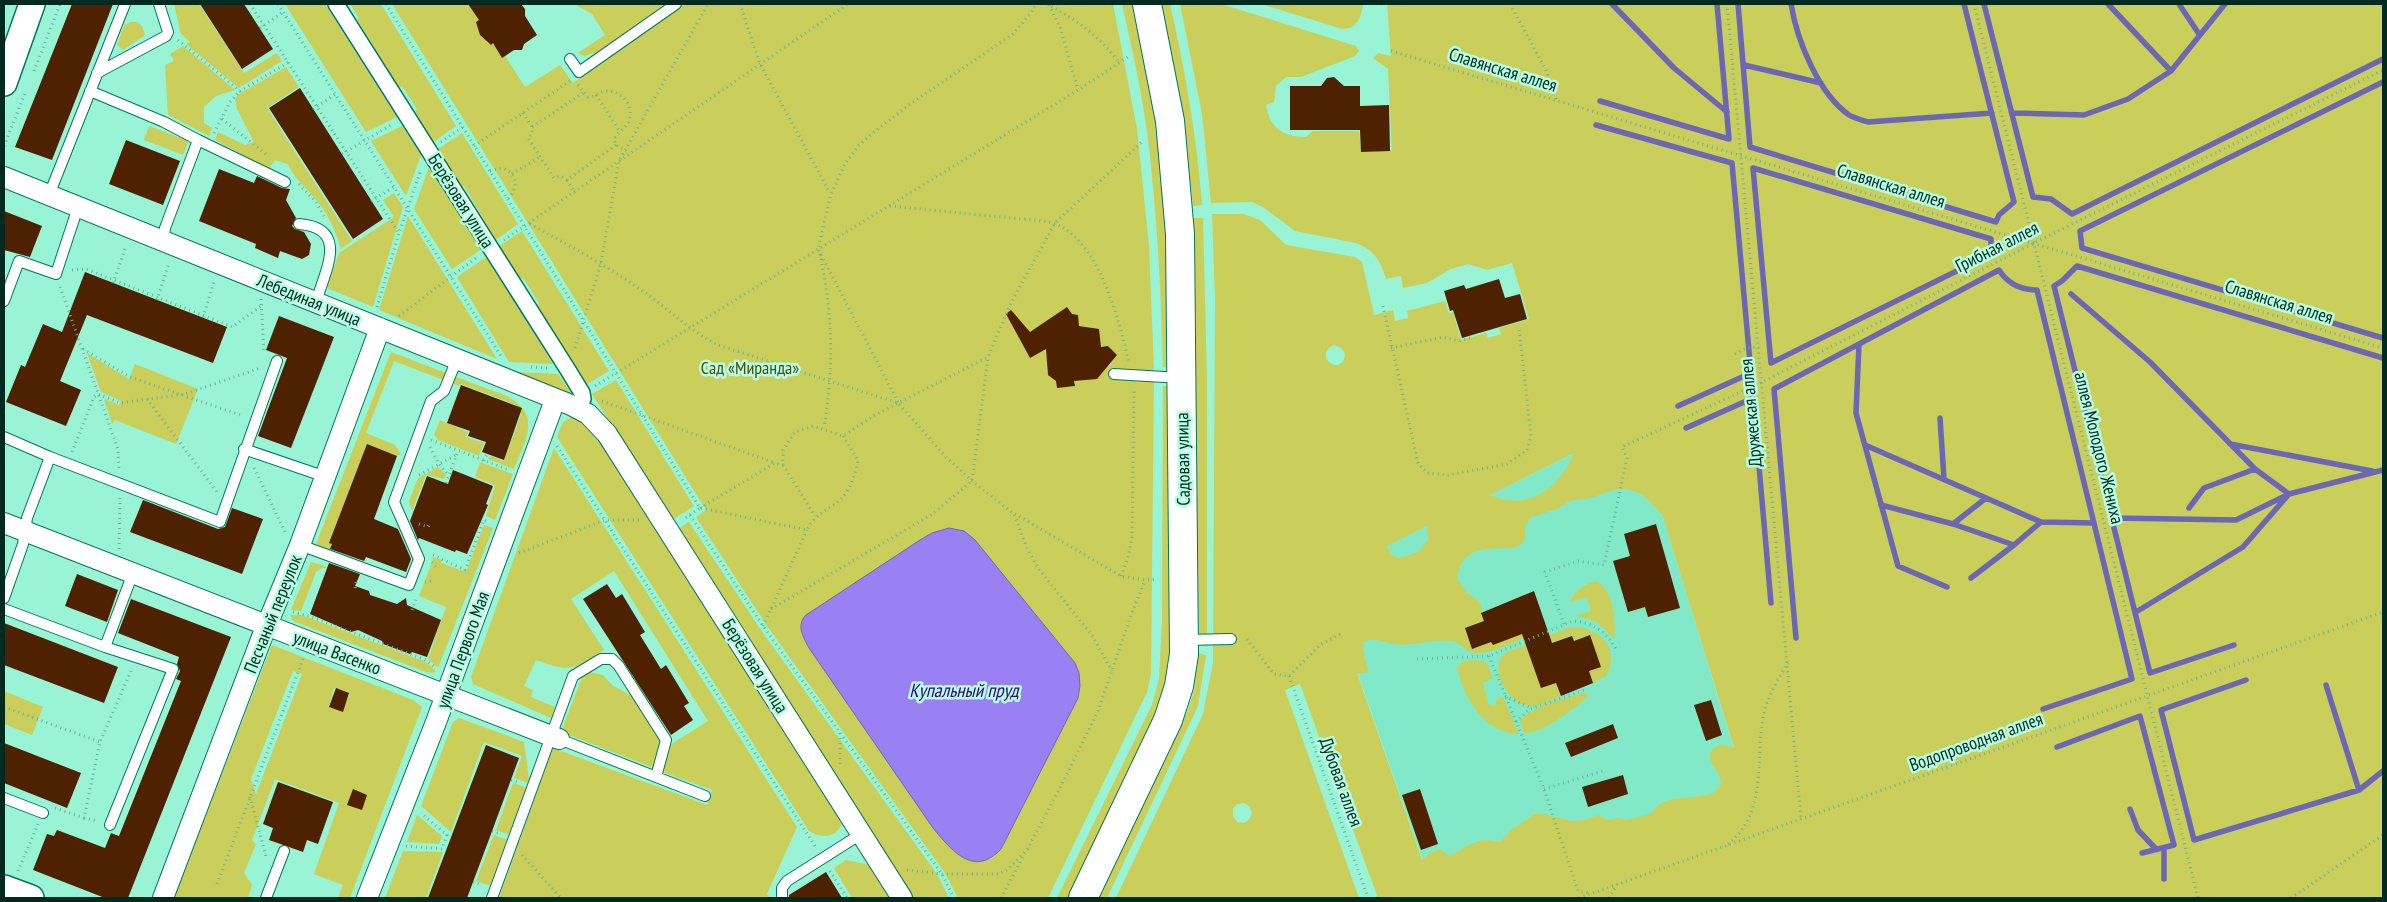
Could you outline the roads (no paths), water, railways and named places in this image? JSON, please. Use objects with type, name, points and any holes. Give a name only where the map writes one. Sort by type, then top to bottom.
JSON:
[{"type":"main road","name":"Садовая улица","points":[[1082,898],[1175,702],[1182,668],[1184,640],[1180,234],[1172,139],[1164,84],[1147,4]]},
{"type":"street","points":[[4,83],[32,4]]},
{"type":"street","name":"Берёзовая улица","points":[[336,4],[583,396]]},
{"type":"street","name":"Лебединая улица","points":[[4,178],[78,207],[167,250],[316,302],[383,320],[457,359],[582,410],[607,434]]},
{"type":"street","name":"Песчаный переулок","points":[[162,898],[268,626],[294,540],[326,477],[383,320]]},
{"type":"street","name":"улица Первого Мая","points":[[367,898],[446,695],[556,400]]},
{"type":"street","name":"Берёзовая улица","points":[[607,434],[902,898]]},
{"type":"street","name":"улица Васенко","points":[[4,523],[555,738]]},
{"type":"street","points":[[8,887],[31,898]]},
{"type":"lane","points":[[49,195],[125,4]]},
{"type":"lane","points":[[97,73],[157,42],[168,32],[159,4]]},
{"type":"lane","points":[[570,59],[578,72],[676,4]]},
{"type":"lane","points":[[90,91],[164,122],[284,182]]},
{"type":"lane","points":[[167,250],[165,228],[198,140]]},
{"type":"lane","points":[[4,301],[19,261],[56,274],[78,207]]},
{"type":"lane","points":[[299,224],[312,225],[322,229],[330,242],[327,269],[316,302]]},
{"type":"lane","points":[[294,540],[409,585],[419,559],[394,502],[431,402],[444,391],[457,359]]},
{"type":"lane","points":[[4,437],[67,464],[220,522],[277,361]]},
{"type":"lane","points":[[1114,374],[1182,378]]},
{"type":"lane","points":[[244,450],[326,477]]},
{"type":"lane","points":[[4,598],[26,531],[27,518],[50,457]]},
{"type":"lane","points":[[105,647],[124,570]]},
{"type":"lane","points":[[4,609],[105,647],[138,656],[173,669],[110,824]]},
{"type":"lane","points":[[1184,640],[1231,639]]},
{"type":"lane","points":[[492,898],[512,843],[555,738],[573,676],[601,659],[612,659],[619,666],[666,740],[656,777]]},
{"type":"lane","points":[[555,738],[705,796]]},
{"type":"lane","points":[[4,798],[42,813]]},
{"type":"lane","points":[[782,898],[782,888],[787,881],[861,834]]},
{"type":"lane","points":[[266,898],[284,851]]},
{"type":"water","name":"Купальный пруд","points":[[949,528],[964,531],[975,540],[1075,663],[1079,673],[1080,686],[1078,698],[1001,849],[982,861],[964,858],[948,845],[933,828],[809,648],[801,627],[801,623],[806,615],[920,540],[932,533]]},
{"type":"waterway","points":[[1612,4],[1674,68],[1727,112]]},
{"type":"waterway","points":[[1600,101],[1729,139],[1717,4]]},
{"type":"waterway","points":[[1738,4],[1750,147],[1996,222],[1999,215],[2014,202],[1964,4]]},
{"type":"waterway","points":[[1791,4],[1798,33],[1811,65],[1828,93],[1849,115],[1868,122],[1992,113]]},
{"type":"waterway","points":[[1984,4],[2033,197],[2051,199],[2072,214],[2383,59]]},
{"type":"waterway","points":[[2108,4],[2171,71]]},
{"type":"waterway","points":[[2179,4],[2199,34]]},
{"type":"waterway","points":[[2012,113],[2084,115],[2128,99],[2171,71],[2225,4]]},
{"type":"waterway","points":[[1744,65],[1821,83]]},
{"type":"waterway","points":[[2383,82],[2080,231],[2082,248],[2383,338]]},
{"type":"waterway","points":[[1596,125],[1732,163],[1751,373],[1678,406]]},
{"type":"waterway","points":[[1753,168],[1991,239],[1991,254],[1771,363],[1753,168]]},
{"type":"waterway","points":[[2234,645],[2150,673],[2054,286],[2077,266],[2383,358]]},
{"type":"waterway","points":[[1796,638],[1774,389],[1999,270],[2006,279],[2015,285],[2025,289],[2037,290],[2132,679],[2043,709]]},
{"type":"waterway","points":[[2071,294],[2150,362],[2255,469],[2289,494],[2383,470]]},
{"type":"waterway","points":[[1859,344],[1856,413],[1898,566],[1947,587]]},
{"type":"waterway","points":[[1686,428],[1753,398],[1771,603]]},
{"type":"waterway","points":[[1940,418],[1944,479]]},
{"type":"waterway","points":[[2230,444],[2372,471]]},
{"type":"waterway","points":[[1865,445],[2041,522],[2094,523]]},
{"type":"waterway","points":[[2189,508],[2204,488],[2255,469]]},
{"type":"waterway","points":[[2136,612],[2243,547],[2289,494]]},
{"type":"waterway","points":[[2113,518],[2236,520],[2285,496]]},
{"type":"waterway","points":[[1881,505],[1953,524],[1986,498]]},
{"type":"waterway","points":[[1953,524],[2014,545],[2041,522]]},
{"type":"waterway","points":[[1971,578],[2014,545]]},
{"type":"waterway","points":[[2246,680],[2161,710],[2194,840],[2359,790],[2383,771]]},
{"type":"waterway","points":[[2326,685],[2359,790]]},
{"type":"waterway","points":[[2057,747],[2140,716],[2174,845],[2142,853]]},
{"type":"waterway","points":[[2130,809],[2138,830],[2156,849]]},
{"type":"waterway","points":[[2164,848],[2164,879]]},
{"type":"park label","name":"Сад «Миранда»","points":[[750,368]]}]
